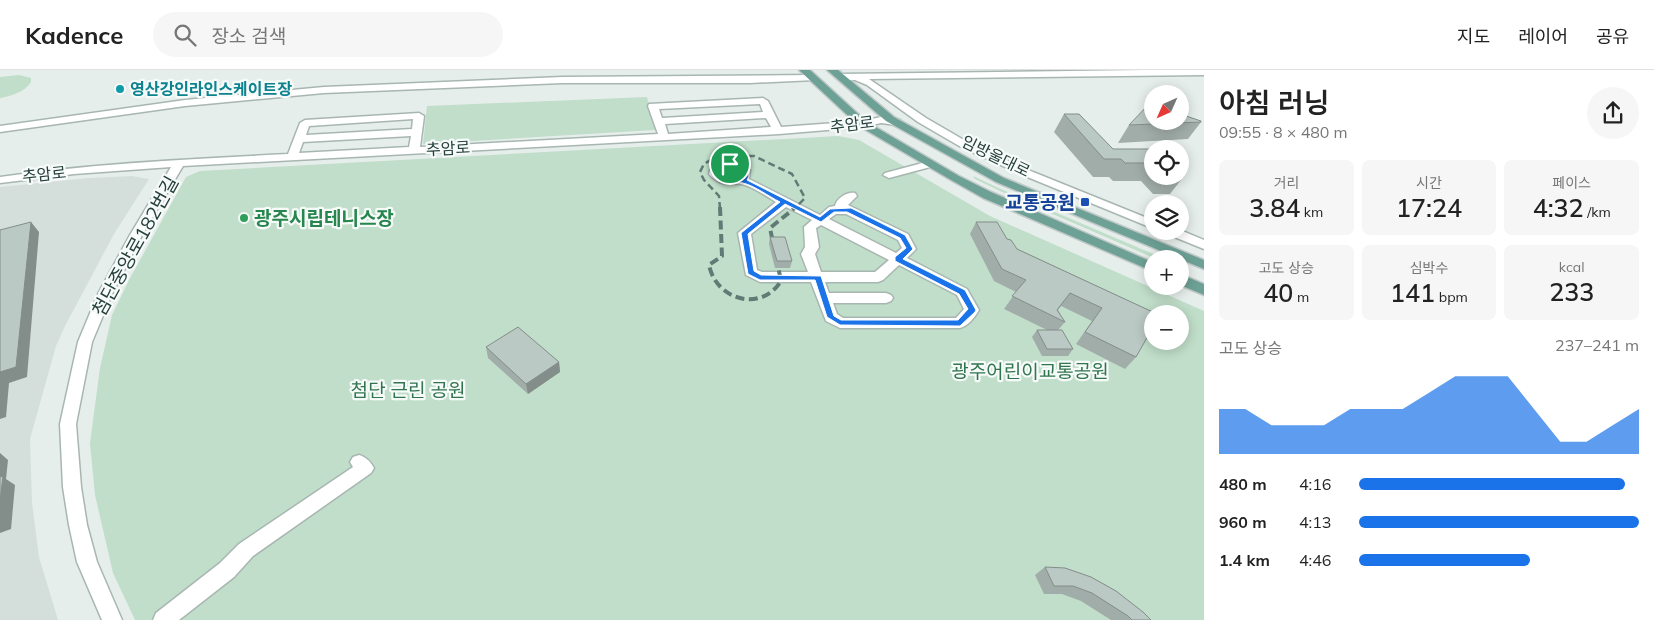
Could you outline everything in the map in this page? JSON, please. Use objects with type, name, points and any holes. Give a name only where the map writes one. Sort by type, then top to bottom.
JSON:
[{"type":"main road","name":"임방울대로","points":[[808,74],[863,124],[930,164],[988,195],[1144,263]]},
{"type":"main road","name":"임방울대로","points":[[841,75],[896,122],[1000,180],[1204,265]]},
{"type":"main road","points":[[955,178],[946,170],[949,164],[958,162],[974,166]]},
{"type":"main road","points":[[1189,283],[1204,290]]},
{"type":"street","points":[[841,75],[1204,72]]},
{"type":"street","points":[[0,129],[122,110],[206,100],[368,88],[563,80],[753,81],[808,74]]},
{"type":"street","points":[[841,75],[870,83],[924,121],[965,144],[1029,174],[1144,221]]},
{"type":"street","points":[[664,137],[653,106],[763,101],[780,131]]},
{"type":"street","points":[[657,121],[770,115]]},
{"type":"street","points":[[292,157],[305,123],[419,116],[414,150]]},
{"type":"street","name":"추암로","points":[[0,180],[39,174],[180,162],[780,131],[863,124],[881,120],[896,122]]},
{"type":"street","points":[[299,139],[417,132]]},
{"type":"street","name":"첨단중앙로182번길","points":[[112,620],[87,562],[78,525],[72,487],[68,424],[85,342],[104,294],[180,162]]},
{"type":"street","points":[[889,175],[930,164]]},
{"type":"street","points":[[743,180],[784,202],[821,220],[962,292],[972,310],[960,323],[840,323],[831,317],[808,254],[812,246],[810,227],[821,220],[833,210],[848,210]]},
{"type":"street","points":[[784,202],[744,233],[751,272],[760,277],[878,278],[910,249],[903,237],[840,205],[851,196]]},
{"type":"street","points":[[1189,239],[1204,245]]},
{"type":"street","points":[[849,277],[864,323]]},
{"type":"street","points":[[878,278],[896,323]]},
{"type":"street","points":[[824,298],[886,298]]},
{"type":"street","points":[[162,620],[184,605],[227,570],[246,550],[365,468],[359,462]]},
{"type":"shaded area","points":[[132,176],[149,179],[114,234],[65,326],[56,346],[30,439],[32,503],[39,557],[58,620],[0,620],[0,187],[89,178]]},
{"type":"green space","points":[[19,75],[31,78],[31,82],[17,93],[0,98],[0,77]]},
{"type":"green space","points":[[647,97],[655,130],[423,144],[427,106]]},
{"type":"green space","name":"첨단 근린 공원","points":[[838,136],[859,140],[990,216],[1144,284],[1144,295],[1168,295],[1204,311],[1204,620],[135,620],[113,573],[95,495],[90,443],[100,368],[112,315],[129,280],[186,177],[200,171]]},
{"type":"green space","points":[[973,176],[1144,250],[1144,254],[1000,191],[975,179]]},
{"type":"building","points":[[1144,109],[1144,124],[1129,125]]},
{"type":"building","points":[[1064,114],[1079,114],[1113,149],[1144,149],[1144,163],[1125,163],[1121,159],[1104,159]]},
{"type":"building","points":[[1189,117],[1201,121],[1189,122]]},
{"type":"building","points":[[31,222],[16,367],[0,372],[0,230]]},
{"type":"building","points":[[976,222],[997,222],[1007,239],[1011,240],[1017,249],[1144,308],[1144,343],[1136,357],[1085,332],[1102,308],[1070,293],[1057,310],[1065,322],[1012,296],[1026,280],[1002,269]]},
{"type":"building","points":[[770,237],[785,237],[792,261],[777,261]]},
{"type":"building","points":[[518,327],[559,362],[526,384],[486,347]]},
{"type":"building","points":[[1037,330],[1062,330],[1073,349],[1047,349]]},
{"type":"building","points":[[3,476],[0,501],[0,477]]},
{"type":"building","points":[[1045,567],[1065,568],[1091,577],[1116,591],[1151,620],[1132,620],[1092,593],[1073,586],[1054,586]]},
{"type":"railway","points":[[720,209],[719,196],[704,180],[700,172],[704,164],[717,156],[754,156],[792,174],[805,198],[796,207]]},
{"type":"railway","points":[[720,207],[722,256],[709,265],[713,277],[720,287],[730,294],[740,298],[751,299],[762,297],[772,291],[781,281],[770,228],[796,207]]},
{"type":"place","name":"영산강인라인스케이트장","points":[[120,89]]},
{"type":"place","name":"교통공원","points":[[1085,202]]},
{"type":"place","name":"광주시립테니스장","points":[[244,218]]},
{"type":"route","points":[[730,164],[717,166],[714,171],[715,174],[721,179],[731,182],[743,180],[821,220],[833,210],[848,210],[903,237],[910,249],[898,259],[962,292],[972,310],[960,323],[840,323],[831,317],[818,278],[760,277],[751,272],[744,233],[784,202],[743,180],[746,176],[745,171],[739,166],[730,164]]},
{"type":"park label","name":"광주어린이교통공원","points":[[1030,371]]}]
